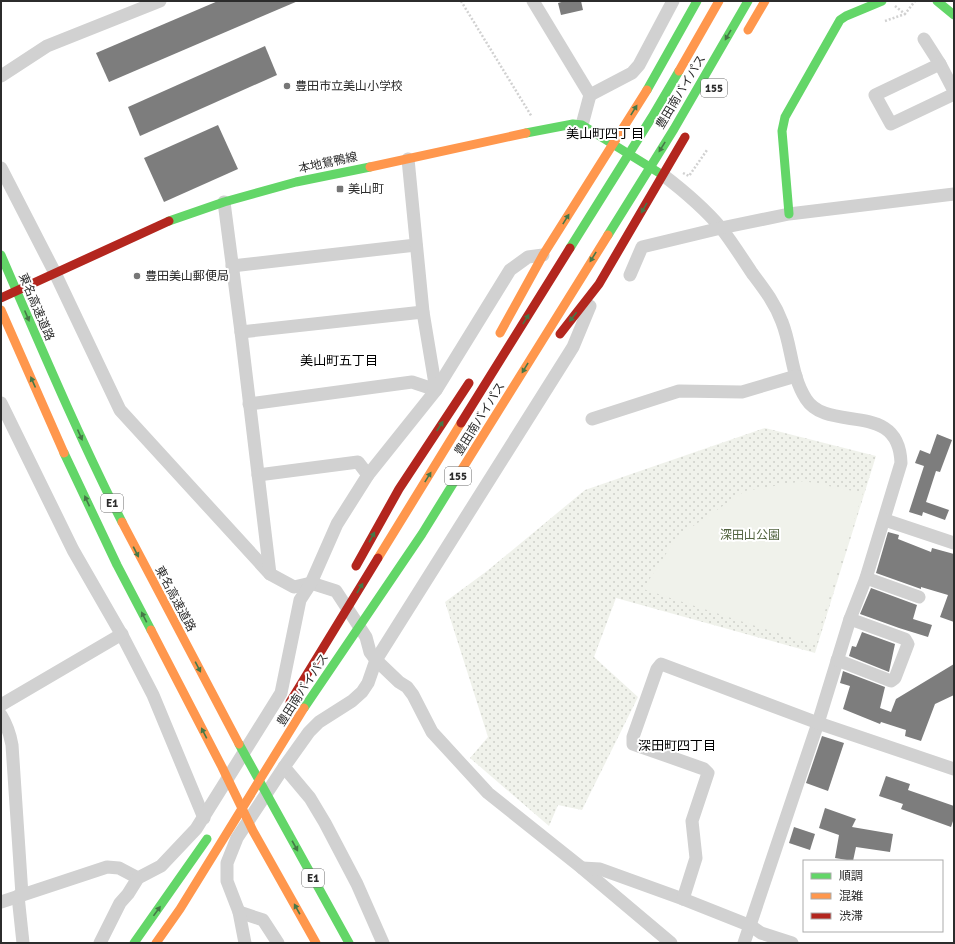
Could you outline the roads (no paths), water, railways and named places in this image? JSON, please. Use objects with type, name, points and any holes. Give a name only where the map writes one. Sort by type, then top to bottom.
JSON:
[{"type":"main road","points":[[494,343],[543,255],[617,146],[697,1]]},
{"type":"main road","name":"豊田南バイパス","points":[[287,707],[405,513],[652,117],[719,1]]},
{"type":"main road","name":"豊田南バイパス","points":[[156,943],[180,909],[316,689],[427,528],[674,129],[748,1]]},
{"type":"main road","points":[[742,41],[765,1]]},
{"type":"main road","points":[[789,214],[782,131],[785,117],[840,20],[882,1]]},
{"type":"main road","points":[[937,1],[954,15]]},
{"type":"main road","name":"本地鴛鴨線","points":[[1,298],[165,222],[224,202],[296,182],[540,130],[573,124],[582,124]]},
{"type":"main road","points":[[582,124],[663,175]]},
{"type":"main road","points":[[554,344],[562,331],[599,284],[691,128]]},
{"type":"main road","name":"東名高速道路","points":[[1,255],[54,378],[104,487],[139,557],[239,744],[349,943]]},
{"type":"main road","name":"E1","points":[[1,310],[60,444],[117,565],[222,767],[253,831],[316,943]]},
{"type":"main road","points":[[353,572],[399,489],[473,376]]},
{"type":"main road","name":"155","points":[[354,635],[388,596],[441,520]]},
{"type":"main road","name":"155","points":[[315,661],[346,585]]},
{"type":"main road","points":[[247,773],[255,759]]},
{"type":"main road","points":[[230,800],[238,786]]},
{"type":"main road","points":[[134,943],[210,833]]},
{"type":"street","points":[[1,76],[47,46],[160,1]]},
{"type":"street","points":[[533,1],[590,95],[582,124]]},
{"type":"street","points":[[590,95],[632,73],[636,69],[673,1]]},
{"type":"street","points":[[924,39],[940,64],[954,92],[891,124],[875,95],[940,64]]},
{"type":"street","points":[[408,159],[423,312],[436,390]]},
{"type":"street","points":[[1,168],[55,273],[120,410],[270,574],[294,587],[311,583],[336,591],[366,637],[373,656],[399,682],[408,687],[432,732],[488,793],[582,868],[671,943]]},
{"type":"street","points":[[663,175],[689,196],[721,228],[776,307],[784,327],[796,376],[806,401],[815,410],[878,425],[889,431],[897,440],[900,449],[901,463],[885,520],[866,578],[850,619],[818,723],[751,926],[744,943]]},
{"type":"street","points":[[630,275],[642,247],[721,228],[789,214],[954,194]]},
{"type":"street","points":[[224,202],[270,574]]},
{"type":"street","points":[[232,266],[416,245]]},
{"type":"street","points":[[100,943],[120,903],[128,894],[138,878],[161,866],[196,829],[204,818],[281,693],[300,600],[311,583],[337,524],[368,475],[436,390],[510,270],[528,257],[543,255]]},
{"type":"street","points":[[245,943],[239,912],[227,881],[227,863],[237,838],[309,732],[319,722],[352,701],[362,692],[368,683],[373,656],[573,347],[599,284]]},
{"type":"street","points":[[241,332],[423,312]]},
{"type":"street","points":[[592,419],[679,391],[742,392],[796,376]]},
{"type":"street","points":[[249,404],[412,382],[436,390]]},
{"type":"street","points":[[1,403],[73,550],[122,634],[153,695],[204,818]]},
{"type":"street","points":[[258,475],[358,462],[368,475]]},
{"type":"street","points":[[885,520],[954,543]]},
{"type":"street","points":[[866,578],[920,597]]},
{"type":"street","points":[[837,660],[891,681],[895,678],[908,644],[905,639],[850,619]]},
{"type":"street","points":[[1,705],[122,634]]},
{"type":"street","points":[[683,899],[696,858],[692,821],[708,773],[704,769],[633,744],[633,737],[657,669],[661,664],[818,723],[954,769]]},
{"type":"street","points":[[1,715],[11,735],[12,745],[23,943]]},
{"type":"street","points":[[284,767],[310,798],[325,823],[357,884],[383,943]]},
{"type":"street","points":[[1,902],[106,866],[119,868],[138,878]]},
{"type":"street","points":[[582,868],[600,869],[683,899],[751,926],[761,932],[792,943]]},
{"type":"street","points":[[239,912],[262,920],[278,943]]},
{"type":"place","name":"豊田市立美山小学校","points":[[287,86]]},
{"type":"place","name":"美山町","points":[[340,189]]},
{"type":"place","name":"豊田美山郵便局","points":[[137,276]]},
{"type":"district","name":"美山町四丁目","points":[[605,134]]},
{"type":"district","name":"美山町五丁目","points":[[339,361]]},
{"type":"district","name":"深田町四丁目","points":[[677,746]]},
{"type":"park label","name":"深田山公園","points":[[750,535]]}]
